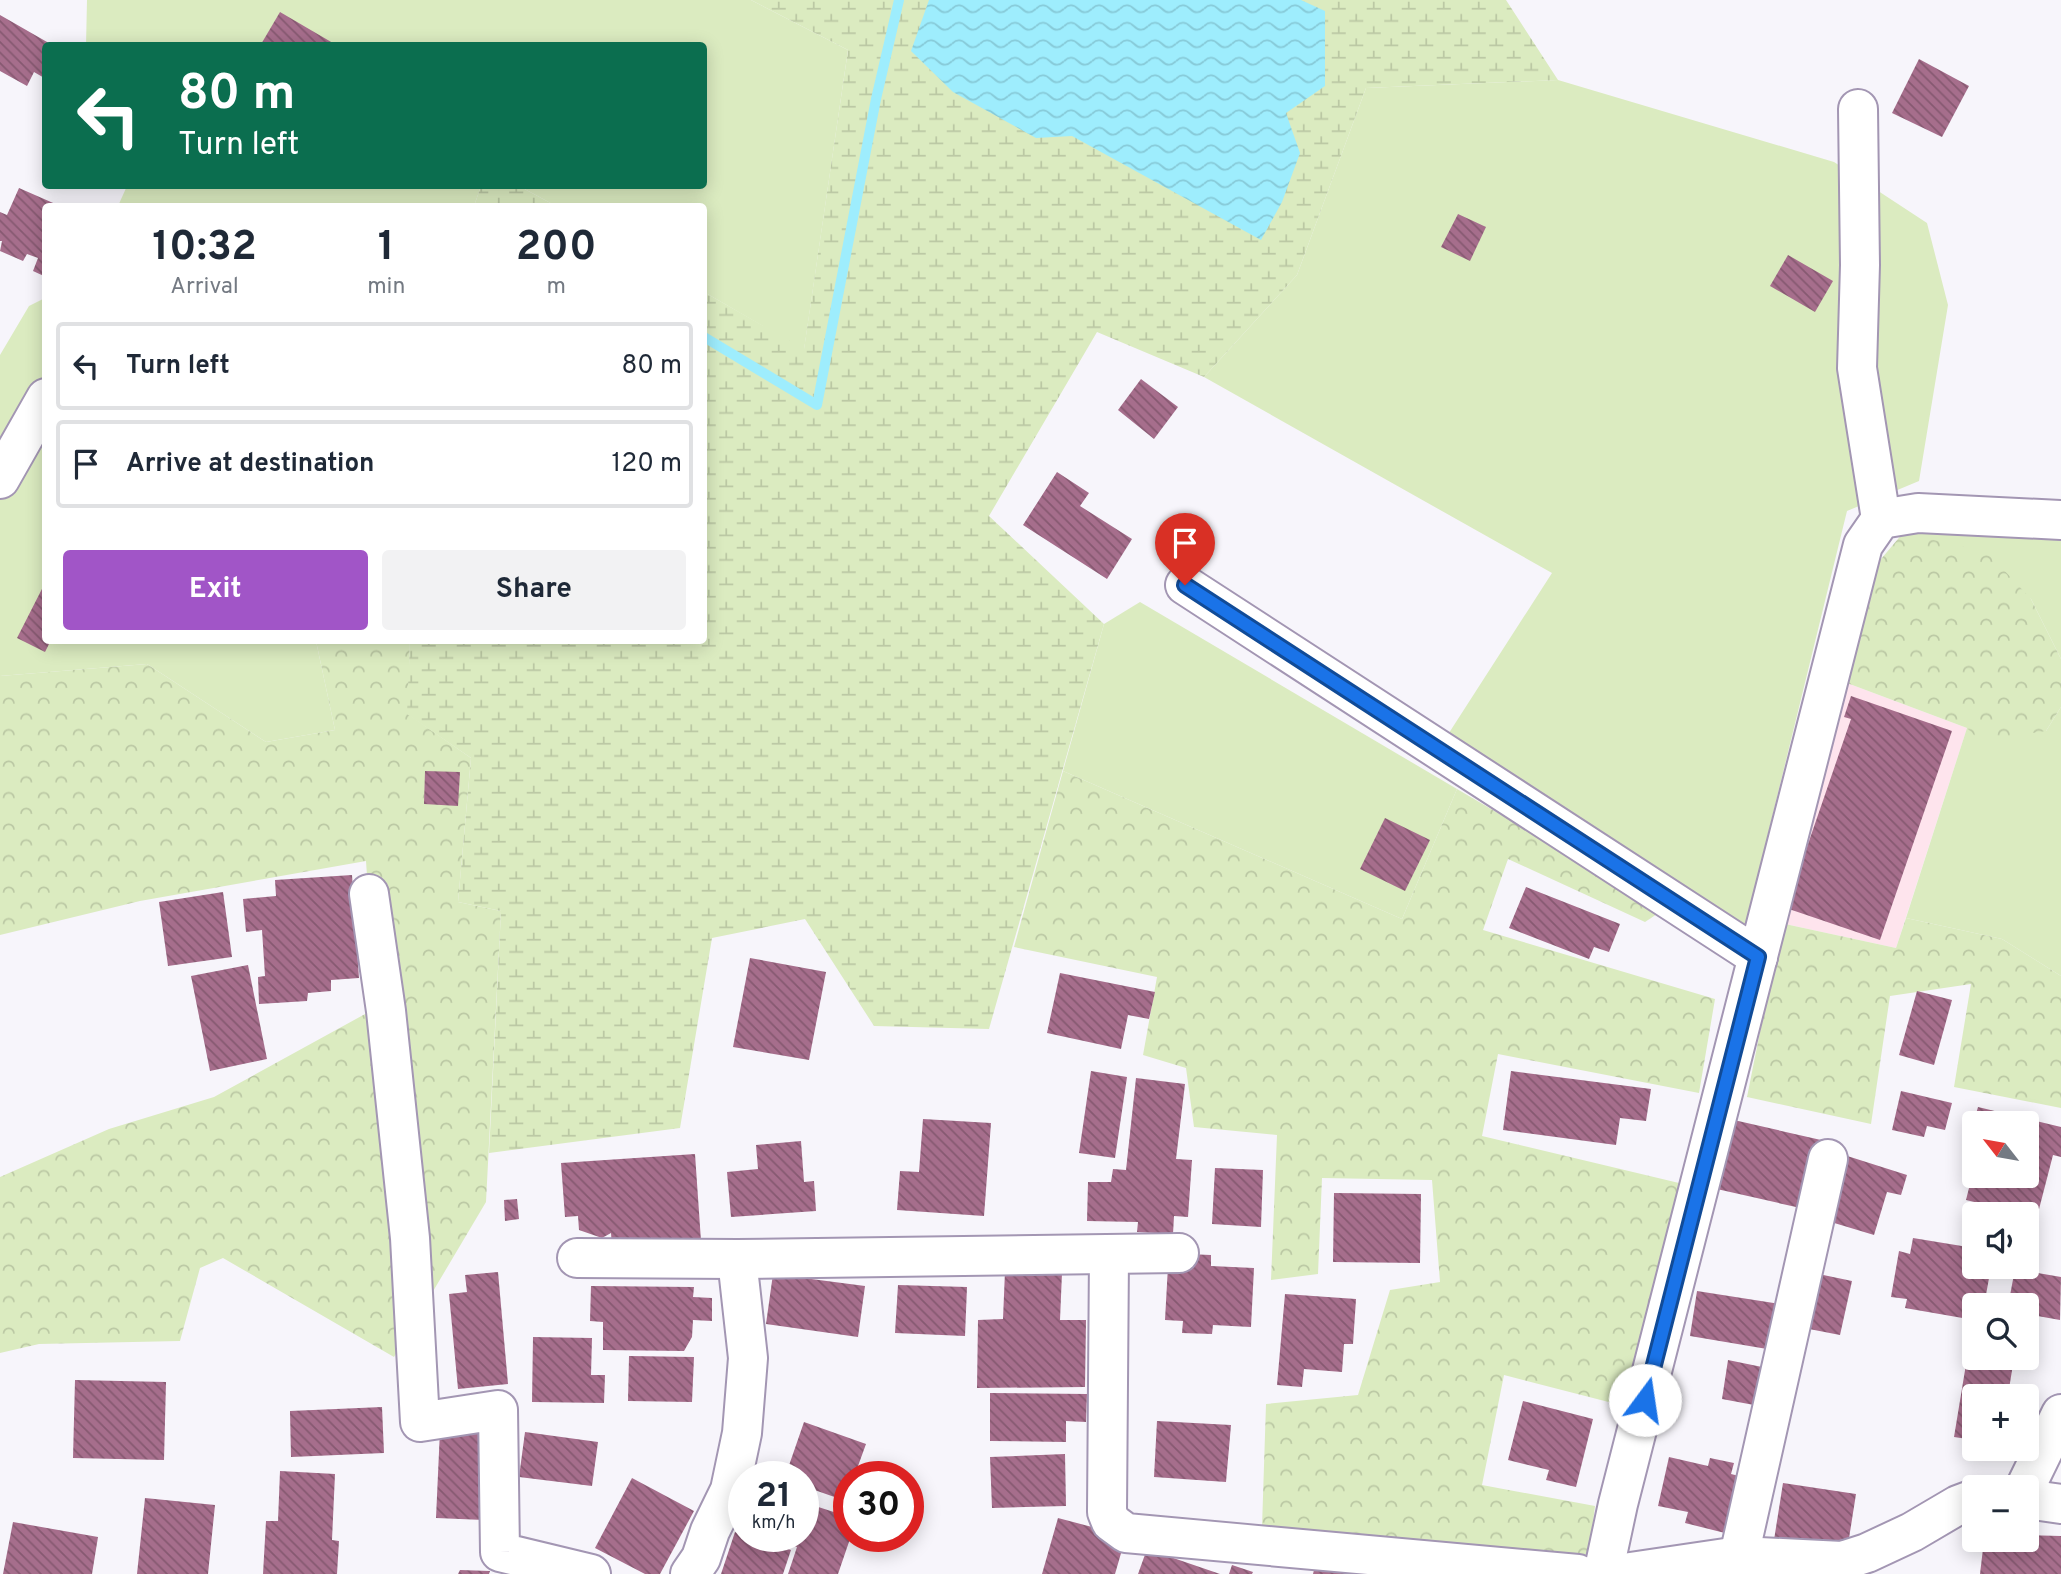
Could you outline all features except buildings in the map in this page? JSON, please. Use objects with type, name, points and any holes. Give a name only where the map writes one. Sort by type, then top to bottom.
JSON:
[{"type":"street","points":[[1603,1574],[1863,545],[1881,519],[1857,368],[1860,265],[1858,109]]},
{"type":"street","points":[[0,479],[42,405]]},
{"type":"street","points":[[1881,519],[1918,513],[2061,520]]},
{"type":"street","points":[[1185,585],[1758,957]]},
{"type":"street","points":[[369,894],[386,1011],[410,1238],[420,1422],[498,1410],[500,1552],[591,1574]]},
{"type":"street","points":[[1739,1556],[1828,1159]]},
{"type":"street","points":[[577,1258],[737,1259],[1179,1253]]},
{"type":"street","points":[[1109,1255],[1107,1512],[1111,1522],[1126,1533],[1578,1574]]},
{"type":"street","points":[[690,1574],[701,1558],[710,1531],[730,1490],[742,1433],[748,1358],[737,1259]]},
{"type":"street","points":[[2031,1475],[2061,1414]]},
{"type":"street","points":[[2039,1501],[2061,1504]]},
{"type":"street","points":[[1617,1574],[1739,1556],[1842,1561],[1867,1553],[1912,1532],[1962,1504]]},
{"type":"shaded area","points":[[1847,683],[1967,728],[1896,948],[1785,924]]},
{"type":"green space","points":[[87,0],[751,0],[848,50],[804,350],[707,294],[707,203],[550,203],[525,189],[707,189],[707,42],[86,42]]},
{"type":"green space","points":[[751,0],[1506,0],[1558,80],[1366,88],[1297,275],[1204,377],[1097,332],[989,516],[1104,624],[989,1029],[874,1026],[805,919],[712,938],[680,1128],[489,1153],[501,911],[458,902],[471,758],[407,714],[410,644],[707,644],[707,294],[804,349],[848,50]]},
{"type":"green space","points":[[1558,80],[1834,162],[1927,223],[1948,305],[1919,481],[1847,511],[1744,932],[1447,736],[1552,573],[1204,377],[1297,275],[1366,88]]},
{"type":"green space","points":[[126,189],[480,189],[475,203],[119,203]]},
{"type":"green space","points":[[480,189],[525,189],[550,203],[475,203]]},
{"type":"green space","points":[[42,300],[42,644],[317,644],[335,730],[266,742],[147,664],[0,676],[0,355],[29,306]]},
{"type":"green space","points":[[1903,533],[2061,536],[2061,659],[2031,599]]},
{"type":"green space","points":[[1903,533],[1987,552],[2031,599],[2061,659],[2061,707],[2046,731],[1980,741],[1967,728],[1847,683],[1876,565]]},
{"type":"green space","points":[[1140,602],[1457,789],[1402,919],[1063,771],[1104,624]]},
{"type":"green space","points":[[317,644],[410,644],[408,714],[471,758],[458,902],[501,911],[486,1202],[394,1357],[223,1258],[200,1268],[180,1341],[39,1344],[0,1353],[0,1177],[109,1129],[214,1097],[376,1008],[366,861],[140,901],[0,935],[0,676],[147,664],[266,742],[335,730]]},
{"type":"green space","points":[[2061,707],[2061,976],[2002,939],[1906,918],[1967,728],[2046,731]]},
{"type":"green space","points":[[1063,771],[1402,919],[1457,789],[1663,910],[1645,922],[1508,859],[1483,930],[1715,999],[1699,1093],[1498,1054],[1482,1136],[1679,1183],[1628,1407],[1504,1375],[1482,1485],[1595,1506],[1589,1555],[1262,1527],[1266,1404],[1358,1395],[1390,1290],[1440,1282],[1432,1180],[1322,1178],[1318,1274],[1271,1280],[1277,1135],[1194,1127],[1186,1068],[1143,1055],[1157,977],[1014,947]]},
{"type":"green space","points":[[1906,918],[2002,939],[2061,976],[2061,1108],[1954,1087],[1971,984],[1890,996],[1871,1124],[1747,1097],[1769,987],[1785,924],[1896,948]]},
{"type":"water","points":[[929,0],[1301,0],[1325,11],[1325,86],[1286,113],[1300,153],[1282,202],[1261,240],[1072,136],[1036,138],[953,92],[911,51]]},
{"type":"waterway","points":[[707,339],[817,405],[876,99],[899,0]]},
{"type":"route","points":[[1185,585],[1758,957],[1645,1400]]}]
